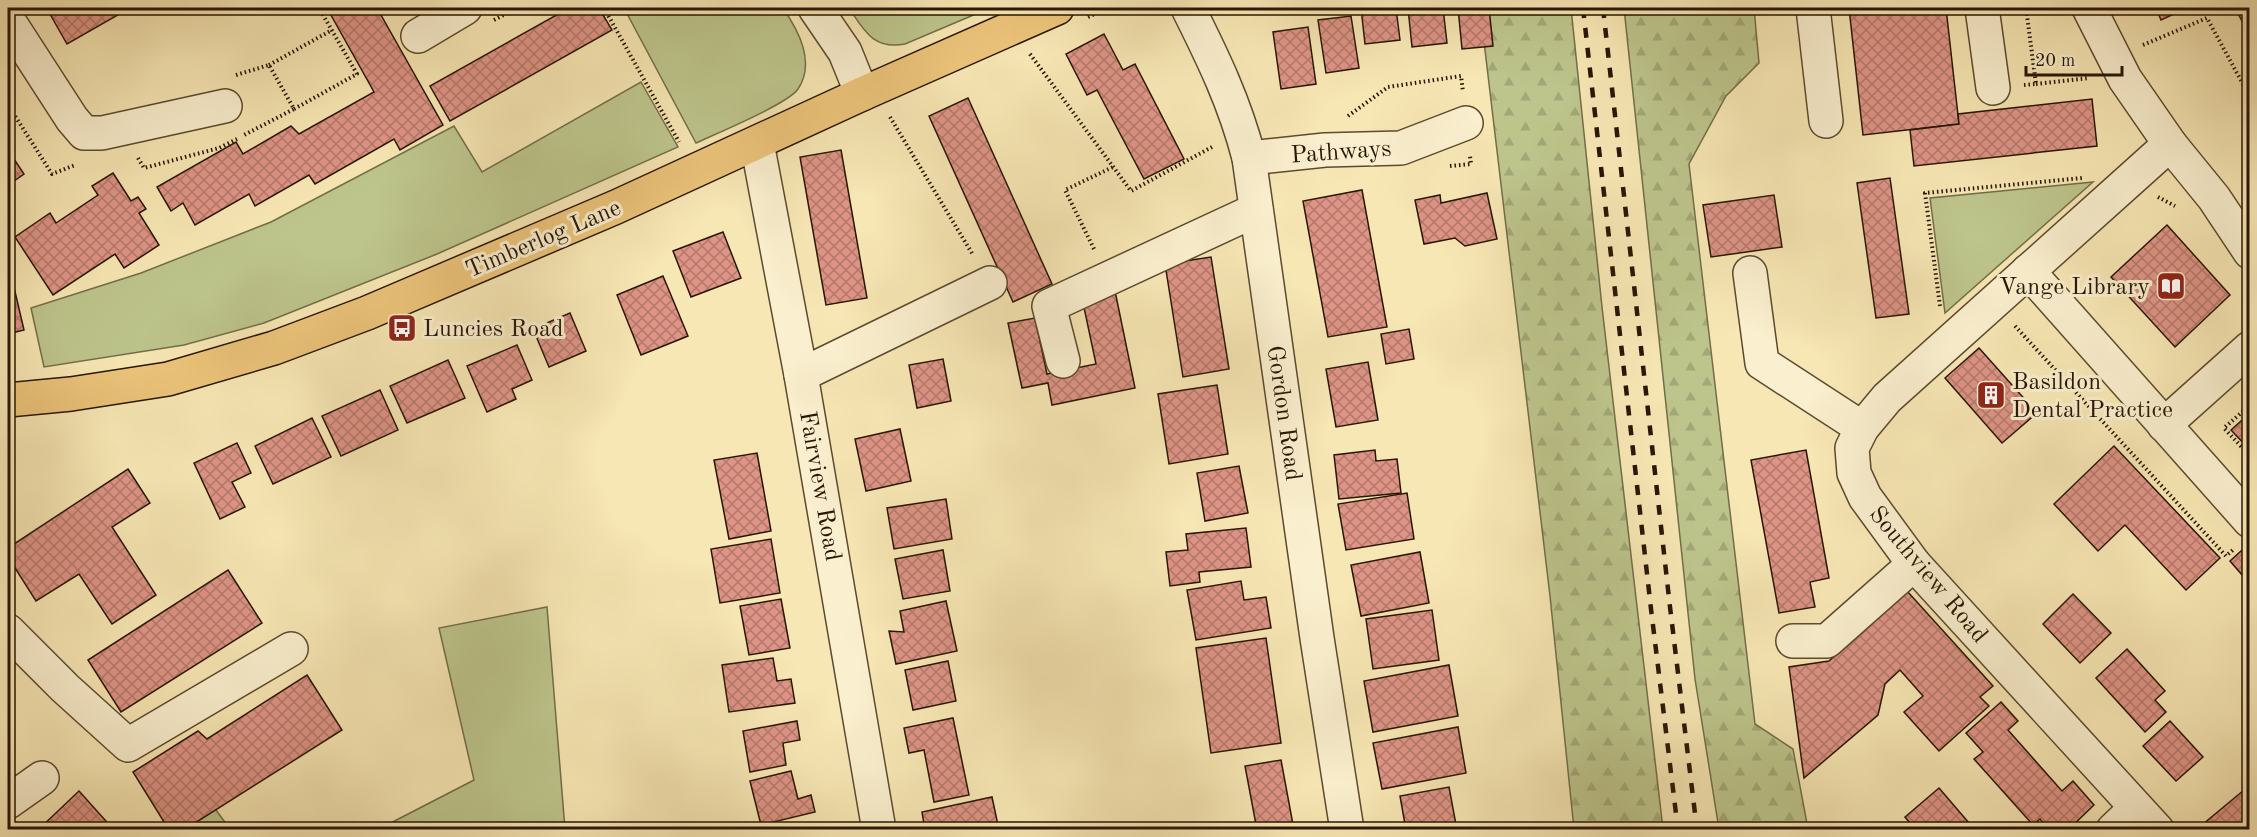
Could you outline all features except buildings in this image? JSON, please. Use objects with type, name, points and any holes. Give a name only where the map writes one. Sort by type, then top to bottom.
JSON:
[{"type":"main road","name":"Timberlog Lane","points":[[8,400],[71,394],[168,379],[274,348],[367,313],[616,207],[757,143],[874,101],[1072,12]]},
{"type":"street","points":[[815,8],[874,101]]},
{"type":"street","name":"Gordon Road","points":[[1188,8],[1228,89],[1249,158],[1317,638],[1347,830]]},
{"type":"street","points":[[1814,8],[1826,121]]},
{"type":"street","points":[[1982,8],[1993,88]]},
{"type":"street","points":[[2089,8],[2125,79],[2170,144],[2214,198],[2250,252]]},
{"type":"street","points":[[418,36],[460,9]]},
{"type":"street","points":[[8,20],[72,119],[84,133],[102,133],[225,106]]},
{"type":"street","name":"Pathways","points":[[1249,158],[1324,150],[1401,148],[1466,123]]},
{"type":"street","name":"Fairview Road","points":[[757,143],[801,375],[879,830]]},
{"type":"street","name":"Southview Road","points":[[2135,822],[1914,564],[1865,497],[1854,473],[1852,448],[1862,428],[1887,398],[2170,144]]},
{"type":"street","points":[[1064,361],[1049,306],[1256,210]]},
{"type":"street","points":[[2028,271],[2164,425],[2246,532]]},
{"type":"street","points":[[1750,273],[1762,363],[1862,428]]},
{"type":"street","points":[[801,375],[990,283]]},
{"type":"street","points":[[2164,425],[2250,348]]},
{"type":"street","points":[[1793,641],[1827,641],[1914,564]]},
{"type":"street","points":[[8,631],[65,688],[128,745],[291,649]]},
{"type":"street","points":[[8,802],[42,778]]},
{"type":"path","points":[[294,109],[357,74],[319,8]]},
{"type":"path","points":[[604,8],[680,144]]},
{"type":"path","points":[[1072,12],[1107,8]]},
{"type":"path","points":[[2143,46],[2206,18],[2250,97]]},
{"type":"path","points":[[269,65],[332,30]]},
{"type":"path","points":[[1024,46],[1131,191],[1212,147]]},
{"type":"path","points":[[1341,122],[1388,87],[1461,76],[1471,164],[1449,166]]},
{"type":"path","points":[[2036,84],[2097,77]]},
{"type":"path","points":[[874,101],[990,283]]},
{"type":"path","points":[[1098,257],[1065,190],[1113,167]]},
{"type":"path","points":[[1940,310],[1925,193],[2084,178]]},
{"type":"path","points":[[2155,197],[2162,198],[2178,207]]},
{"type":"path","points":[[2007,317],[2226,556],[2246,532]]},
{"type":"path","points":[[2250,405],[2224,428],[2250,456]]},
{"type":"green space","points":[[624,8],[783,8],[803,47],[805,68],[803,79],[798,89],[781,102],[696,143]]},
{"type":"green space","points":[[849,8],[990,8],[905,44],[894,45],[877,41],[865,31]]},
{"type":"green space","points":[[1480,8],[1571,8],[1602,307],[1663,829],[1574,829],[1550,596]]},
{"type":"green space","points":[[1624,8],[1754,8],[1759,63],[1726,96],[1689,164],[1755,724],[1793,749],[1808,829],[1719,829],[1695,679]]},
{"type":"green space","points":[[641,82],[678,147],[437,254],[264,323],[184,345],[44,367],[31,308],[141,273],[271,222],[454,126],[482,172]]},
{"type":"green space","points":[[2093,182],[1945,313],[1930,198]]},
{"type":"green space","points":[[547,607],[565,829],[379,829],[474,780],[439,628]]},
{"type":"green space","points":[[213,806],[230,829],[182,830]]},
{"type":"railway","points":[[1583,8],[1678,830]]},
{"type":"railway","points":[[1603,8],[1697,830]]},
{"type":"place","name":"Vange Library","points":[[2171,286]]},
{"type":"place","name":"Luncies Road","points":[[402,328]]},
{"type":"place","name":"Basildon Dental Practice","points":[[1991,395]]}]
